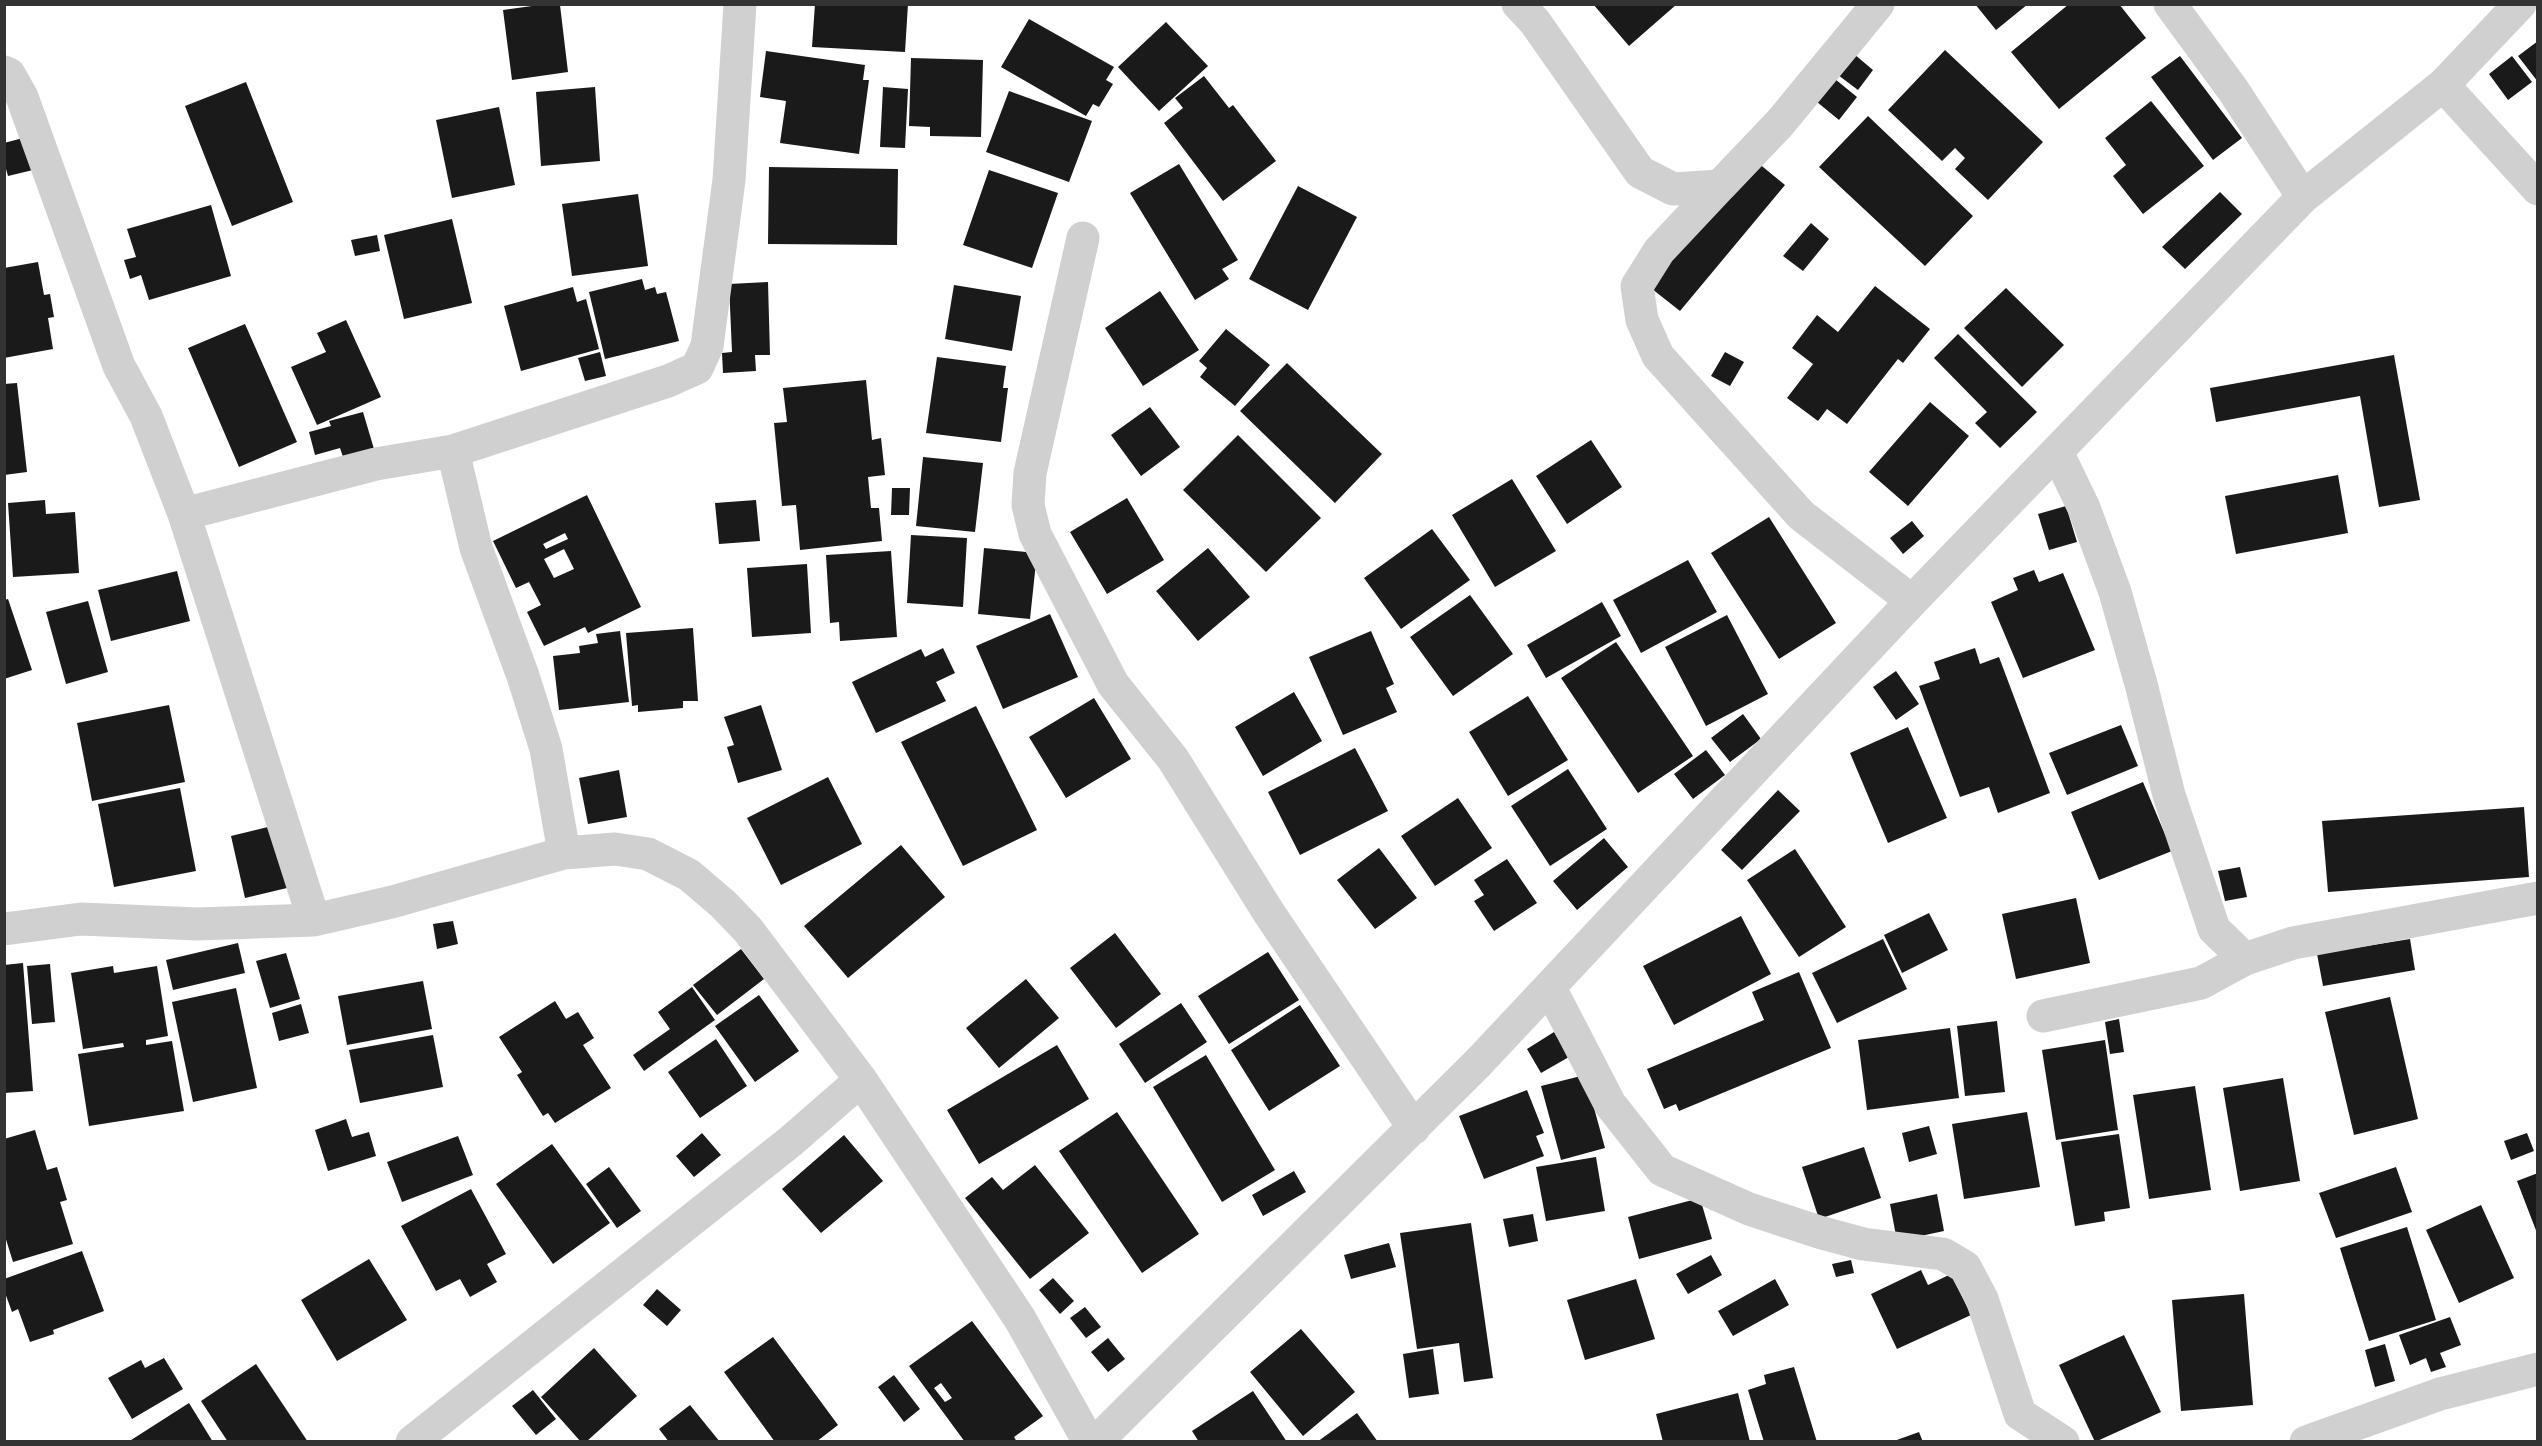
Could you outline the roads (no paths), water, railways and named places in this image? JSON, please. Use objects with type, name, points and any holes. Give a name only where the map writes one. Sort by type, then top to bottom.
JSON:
[{"type":"street","points":[[183,514],[376,464],[453,451],[668,381],[697,368],[707,346],[729,180],[740,4]]},
{"type":"street","points":[[1518,4],[1535,22],[1640,172],[1673,189],[1720,186]]},
{"type":"street","points":[[1878,4],[1780,123],[1659,251],[1637,286],[1642,320],[1658,356],[1801,515],[1912,601]]},
{"type":"street","points":[[2170,4],[2233,90],[2302,197]]},
{"type":"street","points":[[1096,1442],[1414,1128],[1550,988],[1912,601],[2302,197],[2443,86],[2520,4]]},
{"type":"street","points":[[4,72],[9,74],[22,97],[119,366],[146,416],[183,514],[314,920]]},
{"type":"street","points":[[2443,86],[2538,189]]},
{"type":"street","points":[[1083,238],[1030,473],[1028,505],[1035,534],[1113,684],[1173,759],[1269,913],[1414,1128]]},
{"type":"street","points":[[453,451],[476,548],[523,676],[546,749],[564,853]]},
{"type":"street","points":[[2057,452],[2084,508],[2115,592],[2142,684],[2169,795],[2214,929],[2245,959]]},
{"type":"street","points":[[4,929],[81,919],[197,924],[314,920],[392,902],[564,853],[615,849],[648,854],[689,875],[748,930],[861,1080],[1020,1319],[1089,1442]]},
{"type":"street","points":[[2043,1016],[2201,983],[2245,959],[2293,943],[2538,898]]},
{"type":"street","points":[[1550,988],[1610,1104],[1662,1170],[1749,1209],[1819,1232],[1863,1244],[1943,1254],[1965,1267],[1982,1299],[2020,1414],[2063,1442]]},
{"type":"street","points":[[412,1442],[790,1141],[861,1080]]},
{"type":"street","points":[[2306,1442],[2440,1394],[2538,1369]]}]
